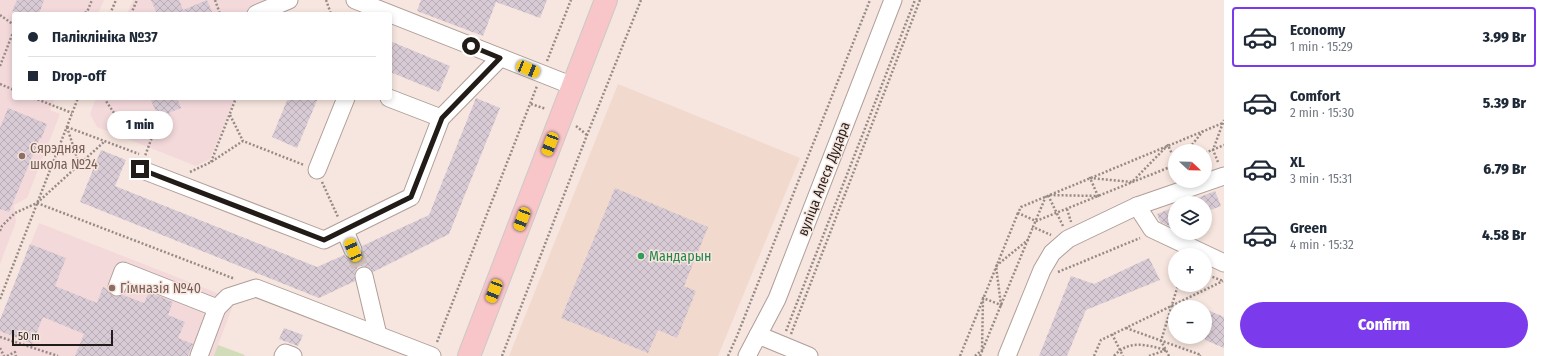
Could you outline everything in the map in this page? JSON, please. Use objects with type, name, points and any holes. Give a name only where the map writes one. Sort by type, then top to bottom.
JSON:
[{"type":"main road","points":[[469,356],[606,0]]},
{"type":"street","points":[[261,12],[289,0]]},
{"type":"street","points":[[355,0],[385,12]]},
{"type":"street","name":"вуліца Алеся Дудара","points":[[747,356],[777,299],[893,0]]},
{"type":"street","points":[[392,15],[573,86]]},
{"type":"street","points":[[142,163],[170,181],[324,240],[411,197],[442,118],[500,58]]},
{"type":"street","points":[[392,99],[442,118]]},
{"type":"street","points":[[317,170],[345,100]]},
{"type":"street","points":[[1007,356],[1042,270],[1052,253],[1068,239],[1137,206],[1223,176]]},
{"type":"street","points":[[1137,206],[1152,229],[1224,263]]},
{"type":"street","points":[[344,230],[353,250]]},
{"type":"street","points":[[116,287],[123,271],[217,308]]},
{"type":"street","points":[[364,276],[378,335]]},
{"type":"street","points":[[199,356],[217,308],[228,297],[256,288],[378,335],[413,352],[432,356]]},
{"type":"street","points":[[758,336],[793,351]]},
{"type":"street","points":[[283,356],[285,353],[293,356]]},
{"type":"path","points":[[87,12],[92,0]]},
{"type":"path","points":[[111,12],[116,0]]},
{"type":"path","points":[[132,12],[137,0]]},
{"type":"path","points":[[215,0],[219,12]]},
{"type":"path","points":[[326,0],[330,12]]},
{"type":"path","points":[[432,356],[571,0]]},
{"type":"path","points":[[502,356],[587,134],[641,0]]},
{"type":"path","points":[[728,356],[870,0]]},
{"type":"path","points":[[793,351],[915,0]]},
{"type":"path","points":[[793,351],[920,0]]},
{"type":"path","points":[[0,14],[12,23]]},
{"type":"path","points":[[0,66],[12,35]]},
{"type":"path","points":[[0,84],[12,89]]},
{"type":"path","points":[[39,100],[72,113]]},
{"type":"path","points":[[0,300],[77,100]]},
{"type":"path","points":[[67,127],[105,141],[142,163],[155,129],[114,113],[105,100]]},
{"type":"path","points":[[211,162],[235,100]]},
{"type":"path","points":[[230,115],[243,141],[317,170],[344,230]]},
{"type":"path","points":[[1171,144],[1204,131],[1223,121]]},
{"type":"path","points":[[1223,121],[1213,150],[1223,176]]},
{"type":"path","points":[[67,127],[79,164]]},
{"type":"path","points":[[1193,144],[1204,131]]},
{"type":"path","points":[[1219,132],[1224,134]]},
{"type":"path","points":[[0,231],[2,226],[15,213],[38,203],[105,141]]},
{"type":"path","points":[[170,181],[211,162],[243,141]]},
{"type":"path","points":[[960,356],[1021,207],[1168,145]]},
{"type":"path","points":[[1132,182],[1168,145]]},
{"type":"path","points":[[1213,150],[1224,145]]},
{"type":"path","points":[[1018,213],[1036,221],[1168,168]]},
{"type":"path","points":[[1090,178],[1132,182]]},
{"type":"path","points":[[1090,178],[1098,196]]},
{"type":"path","points":[[1047,196],[1098,196]]},
{"type":"path","points":[[1047,196],[1065,231]]},
{"type":"path","points":[[980,356],[1047,196]]},
{"type":"path","points":[[38,203],[256,288]]},
{"type":"path","points":[[1067,209],[1073,227]]},
{"type":"path","points":[[1033,227],[1055,237]]},
{"type":"path","points":[[1053,274],[1144,236]]},
{"type":"path","points":[[996,266],[1029,239]]},
{"type":"path","points":[[996,266],[1001,305]]},
{"type":"path","points":[[1212,277],[1224,281]]},
{"type":"path","points":[[1184,300],[1224,281]]},
{"type":"path","points":[[984,298],[1001,305]]},
{"type":"path","points":[[975,356],[982,350],[984,298]]},
{"type":"path","points":[[1094,356],[1101,340],[1168,308]]},
{"type":"path","points":[[1168,319],[1161,342],[1169,356]]},
{"type":"path","points":[[1126,328],[1161,342],[1201,355],[1200,356]]},
{"type":"path","points":[[1112,334],[1122,356]]},
{"type":"path","points":[[0,337],[58,356]]},
{"type":"path","points":[[1114,356],[1120,349],[1129,345],[1146,345],[1166,350]]},
{"type":"path","points":[[0,348],[4,356]]},
{"type":"path","points":[[1149,356],[1166,350]]},
{"type":"path","points":[[7,356],[14,352],[16,356]]},
{"type":"shaded area","name":"Сярэдняя школа №24","points":[[0,0],[104,0],[99,12],[12,12],[12,100],[54,100],[50,110],[60,114],[27,198],[14,205],[16,222],[0,264]]},
{"type":"shaded area","points":[[133,0],[270,0],[265,12],[128,12]]},
{"type":"shaded area","points":[[618,84],[800,158],[718,356],[509,356]]},
{"type":"shaded area","points":[[95,100],[234,100],[210,159],[196,166],[97,127],[90,114]]},
{"type":"shaded area","name":"Гімназія №40","points":[[39,223],[235,300],[218,345],[244,356],[0,356],[0,320]]},
{"type":"green space","points":[[218,345],[245,355],[214,356]]},
{"type":"building","points":[[17,0],[44,0],[40,12],[12,11]]},
{"type":"building","points":[[151,0],[179,0],[183,10],[207,0],[212,12],[156,12]]},
{"type":"building","points":[[421,0],[547,0],[540,18],[496,2],[483,36],[417,11]]},
{"type":"building","points":[[392,42],[450,66],[439,92],[392,73]]},
{"type":"building","points":[[476,98],[500,108],[449,234],[373,272],[367,267],[361,266],[357,268],[355,273],[355,281],[319,298],[80,202],[101,150],[126,160],[115,186],[317,267],[344,255],[351,260],[356,259],[361,256],[363,251],[362,246],[429,215]]},
{"type":"building","points":[[151,100],[178,100],[181,108],[169,113],[171,116],[160,121]]},
{"type":"building","points":[[287,100],[317,100],[297,148],[272,137]]},
{"type":"building","points":[[8,108],[47,124],[9,212],[0,209],[0,128]]},
{"type":"building","name":"Мандарын","points":[[615,188],[708,227],[684,286],[696,291],[677,338],[658,330],[648,353],[561,318]]},
{"type":"building","points":[[1215,191],[1221,206],[1212,209],[1212,196],[1202,196]]},
{"type":"building","points":[[1168,210],[1168,225],[1160,222],[1157,214]]},
{"type":"building","name":"Гімназія №40","points":[[30,244],[66,258],[55,286],[97,303],[103,287],[113,296],[118,297],[123,295],[144,303],[149,292],[173,302],[168,315],[185,322],[178,338],[193,344],[188,356],[75,356],[84,334],[43,317],[32,344],[0,331],[0,320]]},
{"type":"building","points":[[1149,258],[1160,280],[1086,310],[1067,356],[1039,356],[1071,276],[1094,284]]},
{"type":"building","points":[[1212,312],[1224,317],[1224,348],[1212,343]]},
{"type":"building","points":[[284,328],[303,335],[298,346],[279,339]]},
{"type":"tunnel","points":[[353,250],[364,276]]},
{"type":"place","name":"Сярэдняя школа №24","points":[[22,156]]},
{"type":"place","name":"Мандарын","points":[[641,256]]},
{"type":"place","name":"Гімназія №40","points":[[112,288]]},
{"type":"route","points":[[140,169],[324,240],[411,197],[442,118],[500,58],[471,46]]}]
